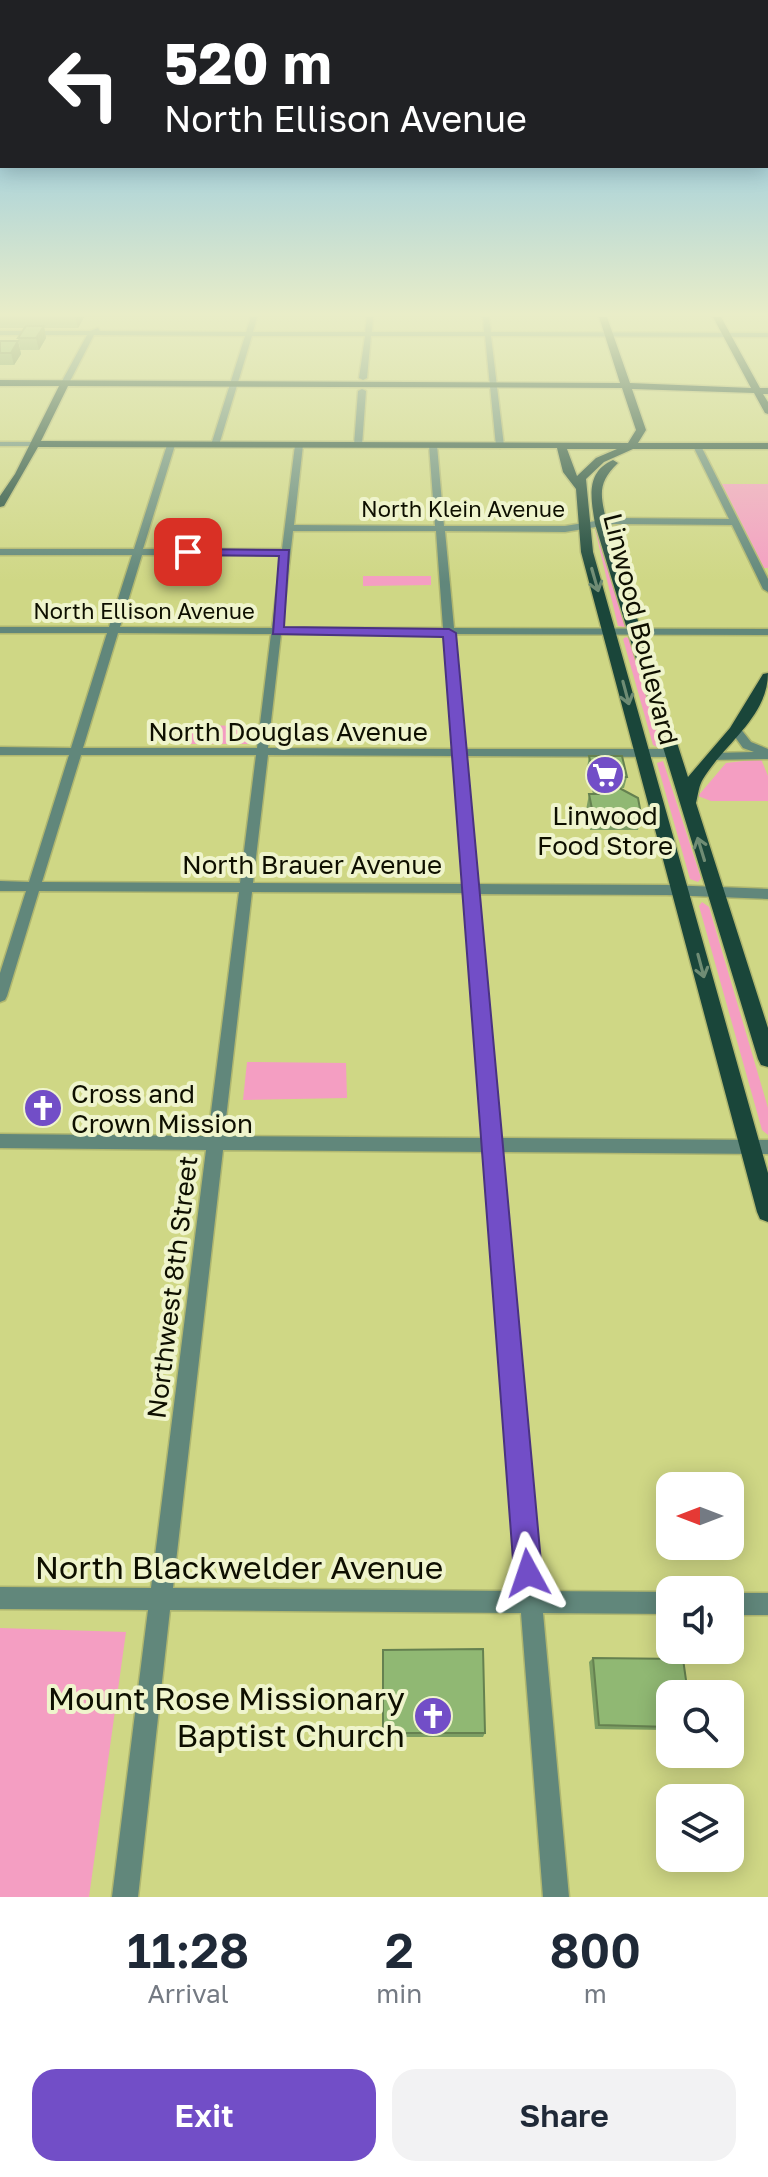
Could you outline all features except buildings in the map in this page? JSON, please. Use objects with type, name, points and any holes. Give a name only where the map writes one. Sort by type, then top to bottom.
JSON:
[{"type":"main road","points":[[0,504],[55,406]]},
{"type":"main road","points":[[631,446],[641,430],[632,406]]},
{"type":"main road","points":[[35,444],[768,446]]},
{"type":"main road","points":[[561,446],[568,472],[579,486]]},
{"type":"main road","name":"Linwood Boulevard","points":[[768,1059],[601,524],[596,479],[607,467],[634,452],[631,446],[591,466],[579,486],[584,527],[680,890],[759,1147],[768,1212]]},
{"type":"main road","points":[[688,806],[694,779],[736,730],[768,677]]},
{"type":"street","points":[[215,445],[227,406]]},
{"type":"street","points":[[358,445],[361,406]]},
{"type":"street","points":[[496,406],[500,446]]},
{"type":"street","points":[[0,444],[35,444]]},
{"type":"street","points":[[0,996],[171,445]]},
{"type":"street","name":"Northwest 8th Street","points":[[125,1897],[299,445]]},
{"type":"street","points":[[433,445],[556,1897]]},
{"type":"street","points":[[697,446],[734,522],[763,571],[768,589]]},
{"type":"street","name":"North Klein Avenue","points":[[288,528],[584,527],[601,524],[734,522]]},
{"type":"street","points":[[0,552],[285,552]]},
{"type":"street","name":"North Ellison Avenue","points":[[0,630],[768,632]]},
{"type":"street","points":[[736,730],[751,748],[768,754]]},
{"type":"street","name":"North Douglas Avenue","points":[[0,751],[671,753]]},
{"type":"street","points":[[713,757],[768,754]]},
{"type":"street","name":"North Brauer Avenue","points":[[0,886],[680,890],[768,894]]},
{"type":"street","points":[[0,1141],[759,1147]]},
{"type":"street","name":"North Blackwelder Avenue","points":[[0,1598],[656,1603]]},
{"type":"street","points":[[744,1604],[768,1604]]},
{"type":"shaded area","points":[[722,484],[768,484],[768,568],[764,568]]},
{"type":"shaded area","points":[[595,530],[598,530],[625,627],[618,626]]},
{"type":"shaded area","points":[[363,576],[431,576],[431,585],[363,586]]},
{"type":"shaded area","points":[[623,639],[630,639],[661,746],[659,748],[653,745]]},
{"type":"shaded area","points":[[188,725],[250,726],[248,744],[184,744]]},
{"type":"shaded area","points":[[761,759],[768,776],[768,801],[711,801],[698,796],[726,763]]},
{"type":"shaded area","points":[[663,761],[701,878],[698,882],[690,879],[657,763]]},
{"type":"shaded area","points":[[702,902],[709,907],[768,1108],[768,1135],[762,1130],[699,906]]},
{"type":"shaded area","points":[[247,1062],[346,1063],[347,1098],[243,1100]]},
{"type":"shaded area","points":[[0,1628],[126,1632],[89,1897],[0,1897]]},
{"type":"place","name":"Linwood Food Store","points":[[605,775]]},
{"type":"place","name":"Cross and Crown Mission","points":[[43,1108]]},
{"type":"place","name":"Mount Rose Missionary Baptist Church","points":[[433,1716]]},
{"type":"route","points":[[188,552],[285,552],[277,631],[449,633],[528,1573]]}]
